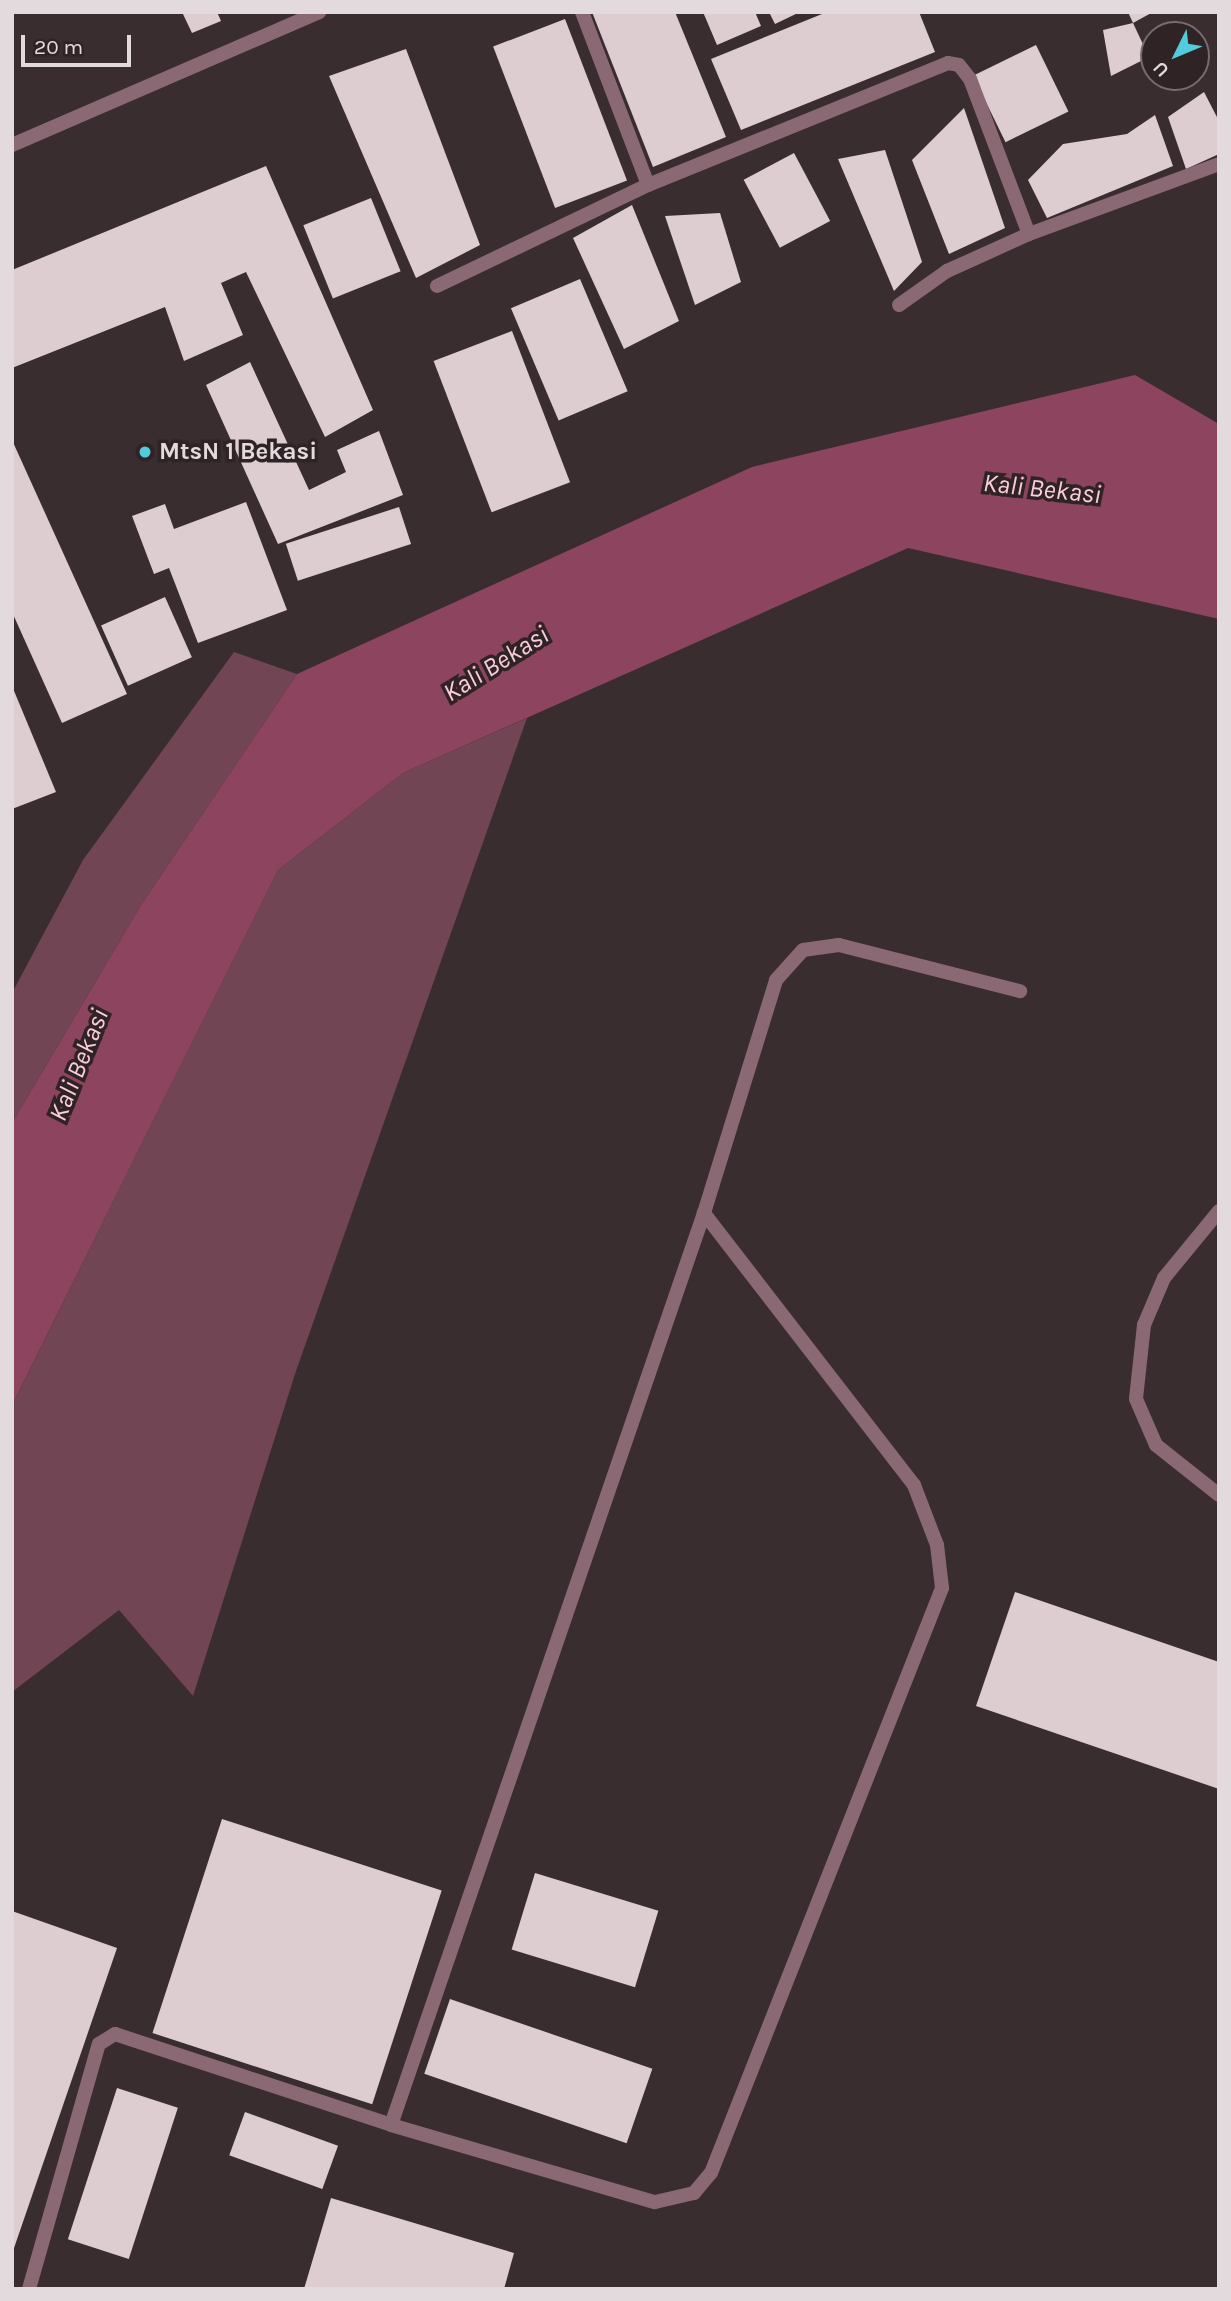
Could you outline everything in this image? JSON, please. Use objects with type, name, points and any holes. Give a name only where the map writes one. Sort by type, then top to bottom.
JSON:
[{"type":"street","points":[[12,145],[319,12]]},
{"type":"street","points":[[582,12],[648,185]]},
{"type":"street","points":[[438,286],[648,185],[948,63],[958,65],[970,79],[1029,234]]},
{"type":"street","points":[[899,305],[947,271],[1029,234],[1219,164]]},
{"type":"street","points":[[391,2125],[704,1213],[776,980],[803,950],[839,945],[1020,991]]},
{"type":"street","points":[[1219,1211],[1164,1278],[1144,1325],[1136,1399],[1156,1445],[1219,1495]]},
{"type":"street","points":[[29,2289],[99,2044],[108,2036],[124,2035],[391,2125],[655,2202],[694,2193],[716,2162],[934,1617],[942,1588],[937,1545],[914,1485],[704,1213]]},
{"type":"shaded area","points":[[234,652],[297,674],[141,905],[12,1123],[12,993],[83,860]]},
{"type":"shaded area","points":[[527,718],[296,1371],[193,1696],[119,1610],[12,1692],[12,1405],[278,870],[403,773]]},
{"type":"water","name":"Kali Bekasi","points":[[1135,375],[1219,424],[1219,619],[908,548],[403,773],[278,870],[12,1405],[12,1123],[141,905],[297,674],[752,467]]},
{"type":"building","points":[[182,12],[217,12],[221,21],[192,33]]},
{"type":"building","points":[[592,12],[675,12],[726,137],[653,167]]},
{"type":"building","points":[[703,12],[755,12],[761,26],[717,45]]},
{"type":"building","points":[[769,12],[800,12],[775,24]]},
{"type":"building","points":[[827,12],[919,12],[935,52],[741,130],[711,59]]},
{"type":"building","points":[[1128,12],[1153,12],[1133,23]]},
{"type":"building","points":[[565,19],[627,181],[555,208],[493,47]]},
{"type":"building","points":[[1133,23],[1140,38],[1140,62],[1111,76],[1103,30]]},
{"type":"building","points":[[1036,45],[1068,112],[1006,142],[973,76]]},
{"type":"building","points":[[406,49],[480,245],[416,278],[329,76]]},
{"type":"building","points":[[1204,92],[1219,121],[1219,154],[1186,169],[1168,117]]},
{"type":"building","points":[[964,108],[1005,228],[949,254],[912,160]]},
{"type":"building","points":[[1155,115],[1173,166],[1047,218],[1028,180],[1063,144],[1127,134]]},
{"type":"building","points":[[885,150],[922,262],[894,291],[838,159]]},
{"type":"building","points":[[794,153],[830,221],[780,248],[744,180]]},
{"type":"building","name":"MtsN 1 Bekasi","points":[[266,166],[373,410],[325,437],[246,272],[221,283],[243,335],[184,361],[165,307],[12,368],[12,270]]},
{"type":"building","points":[[371,198],[401,271],[333,299],[303,225]]},
{"type":"building","points":[[632,205],[679,321],[624,349],[573,238]]},
{"type":"building","points":[[720,213],[741,282],[695,305],[665,216]]},
{"type":"building","points":[[580,279],[628,391],[559,421],[511,308]]},
{"type":"building","points":[[512,331],[570,482],[492,512],[434,361]]},
{"type":"building","name":"MtsN 1 Bekasi","points":[[250,362],[309,490],[346,472],[337,450],[379,431],[403,495],[278,544],[206,385]]},
{"type":"building","points":[[12,440],[127,694],[62,723],[12,612]]},
{"type":"building","name":"MtsN 1 Bekasi","points":[[246,502],[287,610],[198,643],[169,568],[154,574],[132,516],[165,504],[174,529]]},
{"type":"building","name":"MtsN 1 Bekasi","points":[[399,507],[411,544],[298,581],[286,544]]},
{"type":"building","points":[[165,597],[192,657],[128,686],[101,625]]},
{"type":"building","points":[[12,686],[56,792],[12,809]]},
{"type":"building","points":[[1015,1592],[1219,1662],[1219,1789],[976,1706]]},
{"type":"building","points":[[222,1819],[442,1890],[372,2104],[152,2033]]},
{"type":"building","points":[[535,1873],[658,1911],[635,1987],[512,1950]]},
{"type":"building","points":[[12,1911],[117,1948],[13,2251],[12,2250]]},
{"type":"building","points":[[450,1999],[652,2069],[627,2143],[424,2074]]},
{"type":"building","points":[[117,2088],[178,2108],[129,2259],[68,2239]]},
{"type":"building","points":[[245,2112],[338,2146],[322,2189],[229,2155]]},
{"type":"building","points":[[331,2198],[514,2253],[504,2289],[304,2289]]},
{"type":"place","name":"MtsN 1 Bekasi","points":[[145,452]]}]
